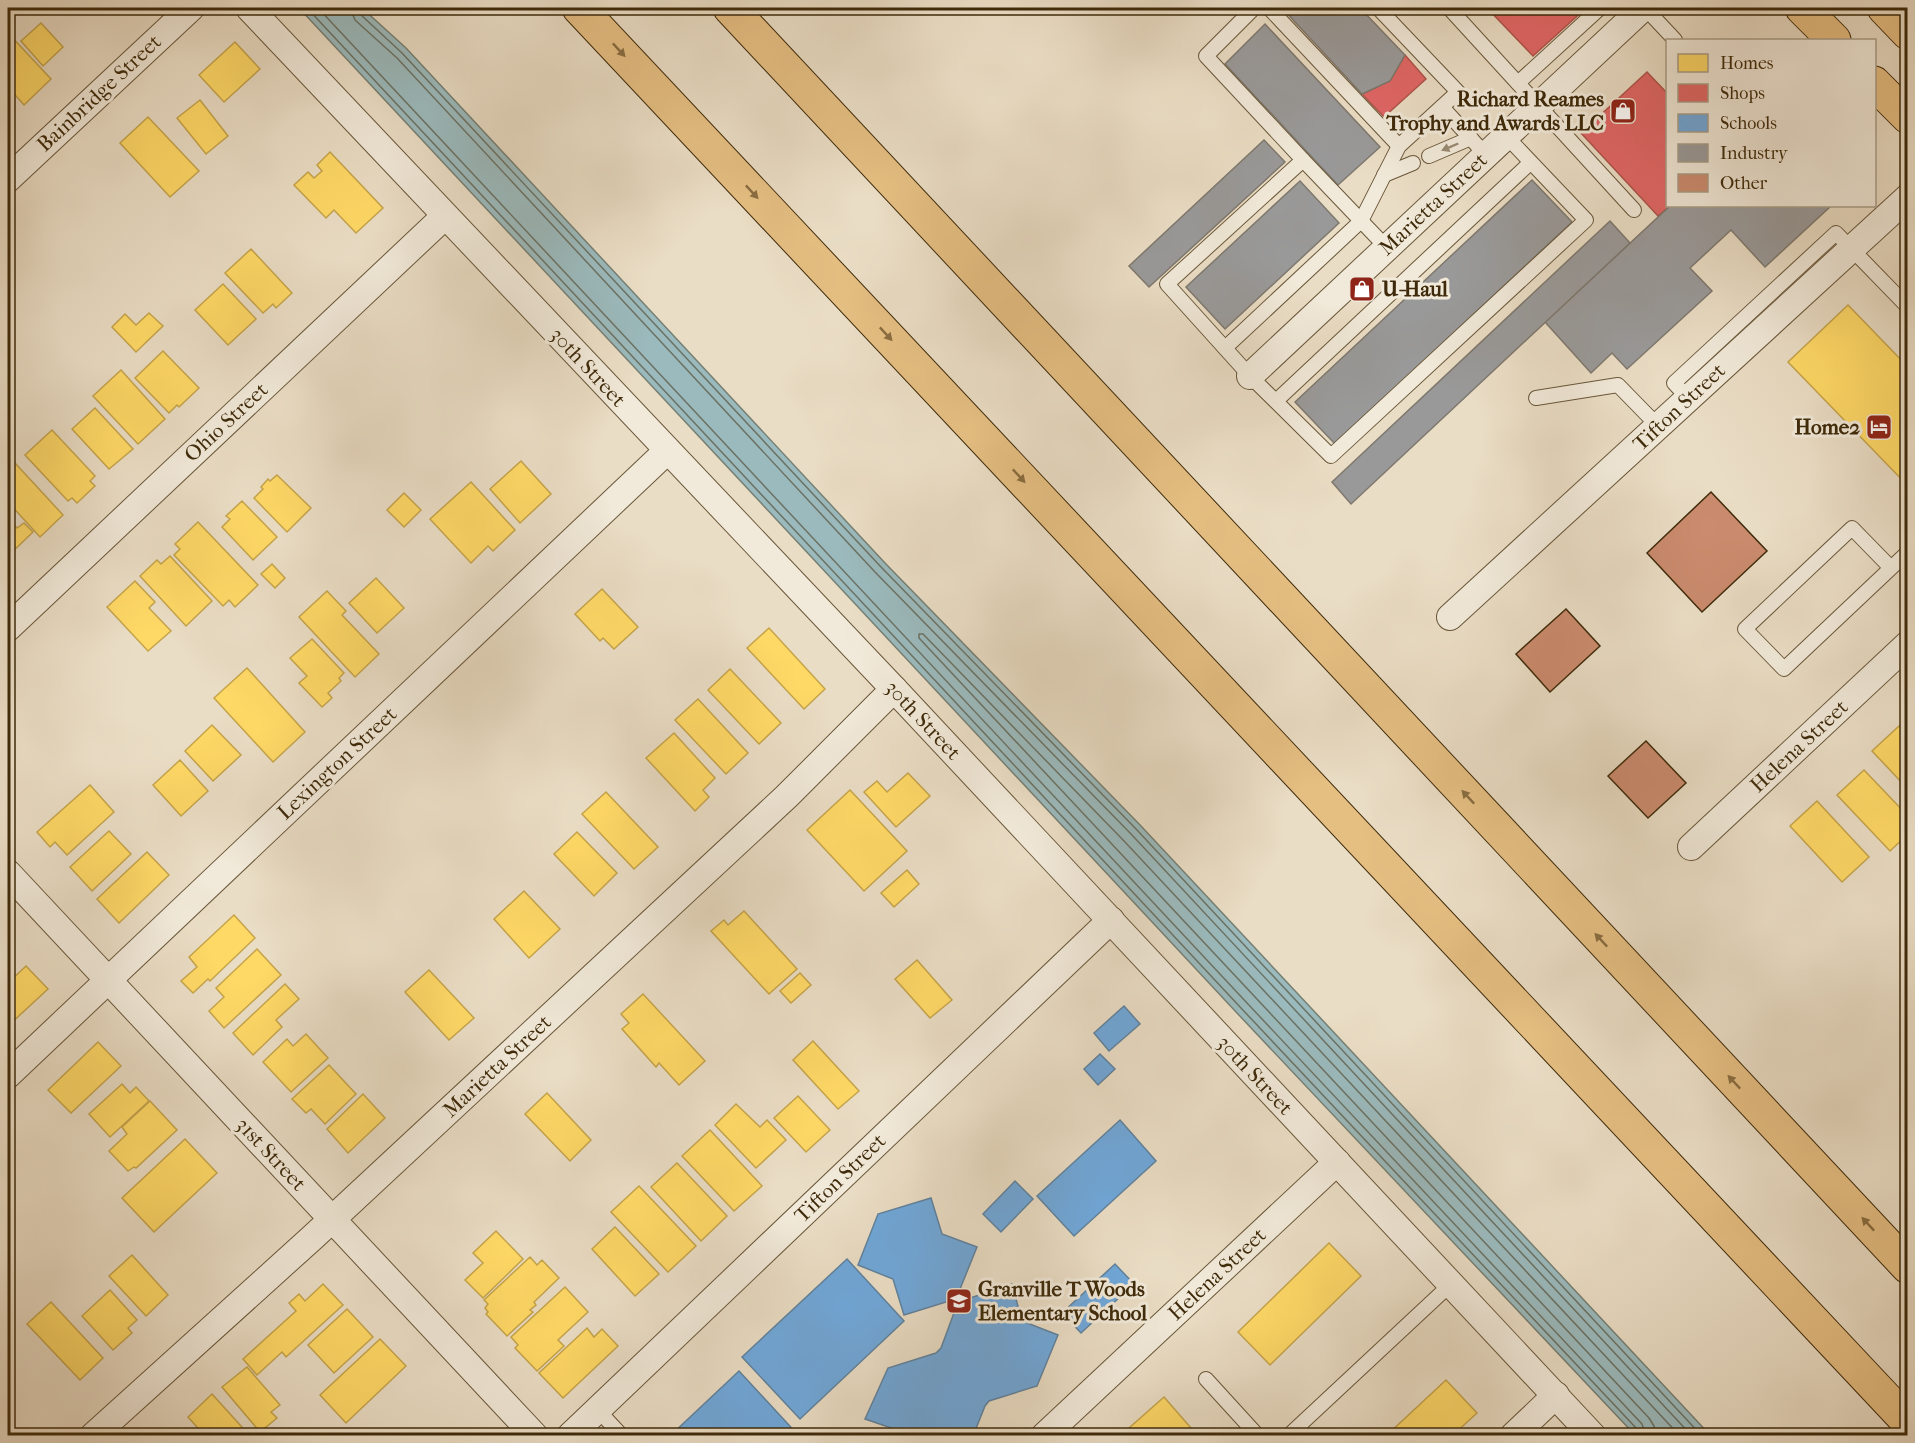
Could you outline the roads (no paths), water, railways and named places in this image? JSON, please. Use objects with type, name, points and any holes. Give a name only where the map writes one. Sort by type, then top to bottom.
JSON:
[{"type":"main road","points":[[579,8],[1908,1422]]},
{"type":"main road","points":[[730,8],[1908,1267]]},
{"type":"main road","points":[[1802,8],[1833,39]]},
{"type":"main road","points":[[1876,84],[1908,117]]},
{"type":"street","name":"Bainbridge Street","points":[[8,179],[191,8]]},
{"type":"street","name":"30th Street","points":[[249,8],[894,689],[1593,1436]]},
{"type":"street","name":"Marietta Street","points":[[1250,376],[1387,248],[1478,147],[1506,136],[1644,8]]},
{"type":"street","name":"Tifton Street","points":[[1450,617],[1908,197]]},
{"type":"street","name":"Ohio Street","points":[[8,628],[445,216]]},
{"type":"street","name":"Lexington Street","points":[[8,1075],[667,451]]},
{"type":"street","name":"Helena Street","points":[[1691,848],[1908,644]]},
{"type":"street","name":"Marietta Street","points":[[93,1436],[333,1219],[788,796],[894,689]]},
{"type":"street","name":"31st Street","points":[[8,873],[535,1436]]},
{"type":"street","name":"Tifton Street","points":[[570,1436],[1111,920]]},
{"type":"street","name":"Helena Street","points":[[1044,1436],[1337,1162]]},
{"type":"street","points":[[1513,1436],[1556,1395]]},
{"type":"lane","points":[[1254,8],[1206,56],[1387,248]]},
{"type":"lane","points":[[1269,8],[1399,146]]},
{"type":"lane","points":[[1225,348],[1361,221],[1399,146],[1458,92],[1378,8]]},
{"type":"lane","points":[[1449,8],[1634,210]]},
{"type":"lane","points":[[1518,83],[1600,8]]},
{"type":"lane","points":[[1644,8],[1675,39]]},
{"type":"lane","points":[[1442,107],[1478,147]]},
{"type":"lane","points":[[1302,160],[1167,284],[1250,376],[1331,456],[1586,220],[1506,136]]},
{"type":"lane","points":[[1429,156],[1478,147]]},
{"type":"lane","points":[[1384,175],[1413,163]]},
{"type":"lane","points":[[1276,401],[1530,163]]},
{"type":"lane","points":[[1852,248],[1908,307]]},
{"type":"lane","points":[[1536,398],[1618,385],[1658,426]]},
{"type":"lane","points":[[1891,568],[1852,528],[1745,628],[1784,669],[1908,552]]},
{"type":"lane","points":[[1288,1436],[1451,1284]]},
{"type":"lane","points":[[1206,1379],[1258,1436]]},
{"type":"lane","points":[[597,1409],[622,1436]]},
{"type":"water","points":[[299,8],[362,8],[406,48],[885,563],[1141,826],[1710,1435],[1635,1435],[1237,1013]]},
{"type":"place","name":"Richard Reames Trophy and Awards LLC","points":[[1623,111]]},
{"type":"place","name":"U-Haul","points":[[1362,289]]},
{"type":"place","name":"Home2","points":[[1879,427]]},
{"type":"place","name":"Granville T Woods Elementary School","points":[[959,1301]]}]
